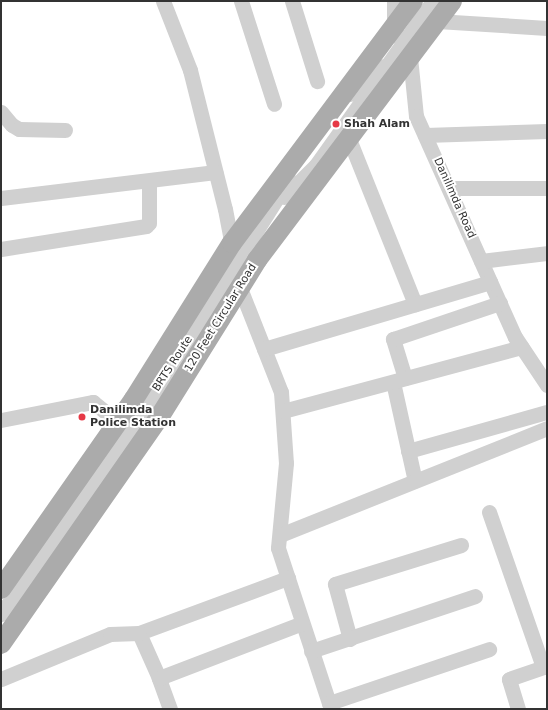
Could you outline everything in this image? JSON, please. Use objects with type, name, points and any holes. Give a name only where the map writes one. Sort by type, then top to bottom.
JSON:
[{"type":"main road","name":"120 Feet Circular Road","points":[[1,644],[156,422],[240,288],[349,140],[402,42],[414,1]]},
{"type":"main road","name":"120 Feet Circular Road","points":[[1,589],[118,422],[232,243],[402,42],[437,21],[452,1]]},
{"type":"street","points":[[164,1],[190,70],[232,243],[234,268],[240,288],[281,392],[286,463],[278,548],[330,706],[489,649]]},
{"type":"street","points":[[241,1],[274,104]]},
{"type":"street","points":[[292,1],[317,81]]},
{"type":"street","name":"Danilimda Road","points":[[394,1],[416,116],[450,188],[500,303],[522,347],[547,385]]},
{"type":"street","points":[[402,42],[433,1]]},
{"type":"street","points":[[437,21],[547,28]]},
{"type":"street","name":"BRTS Route","points":[[1,614],[146,406],[272,209],[316,165],[359,106],[384,66],[402,42]]},
{"type":"street","points":[[1,112],[12,125],[19,129],[65,130]]},
{"type":"street","points":[[425,135],[547,131]]},
{"type":"street","points":[[349,140],[415,304]]},
{"type":"street","points":[[1,198],[149,182],[215,172]]},
{"type":"street","points":[[1,249],[146,226],[149,223],[149,182]]},
{"type":"street","points":[[450,188],[547,188]]},
{"type":"street","points":[[481,260],[547,253]]},
{"type":"street","points":[[264,349],[490,282]]},
{"type":"street","points":[[415,481],[408,451],[393,339],[500,303]]},
{"type":"street","points":[[283,411],[522,347]]},
{"type":"street","points":[[1,420],[93,402],[118,422]]},
{"type":"street","points":[[408,451],[547,412]]},
{"type":"street","points":[[280,535],[547,428]]},
{"type":"street","points":[[489,512],[545,666],[509,679],[518,709]]},
{"type":"street","points":[[350,639],[335,584],[461,545]]},
{"type":"street","points":[[1,679],[110,634],[139,633],[288,578]]},
{"type":"street","points":[[311,651],[475,596]]},
{"type":"street","points":[[158,678],[302,623]]},
{"type":"street","points":[[139,633],[170,709]]},
{"type":"place","name":"Shah Alam","points":[[336,124]]},
{"type":"place","name":"Danilimda Police Station","points":[[82,417]]}]
